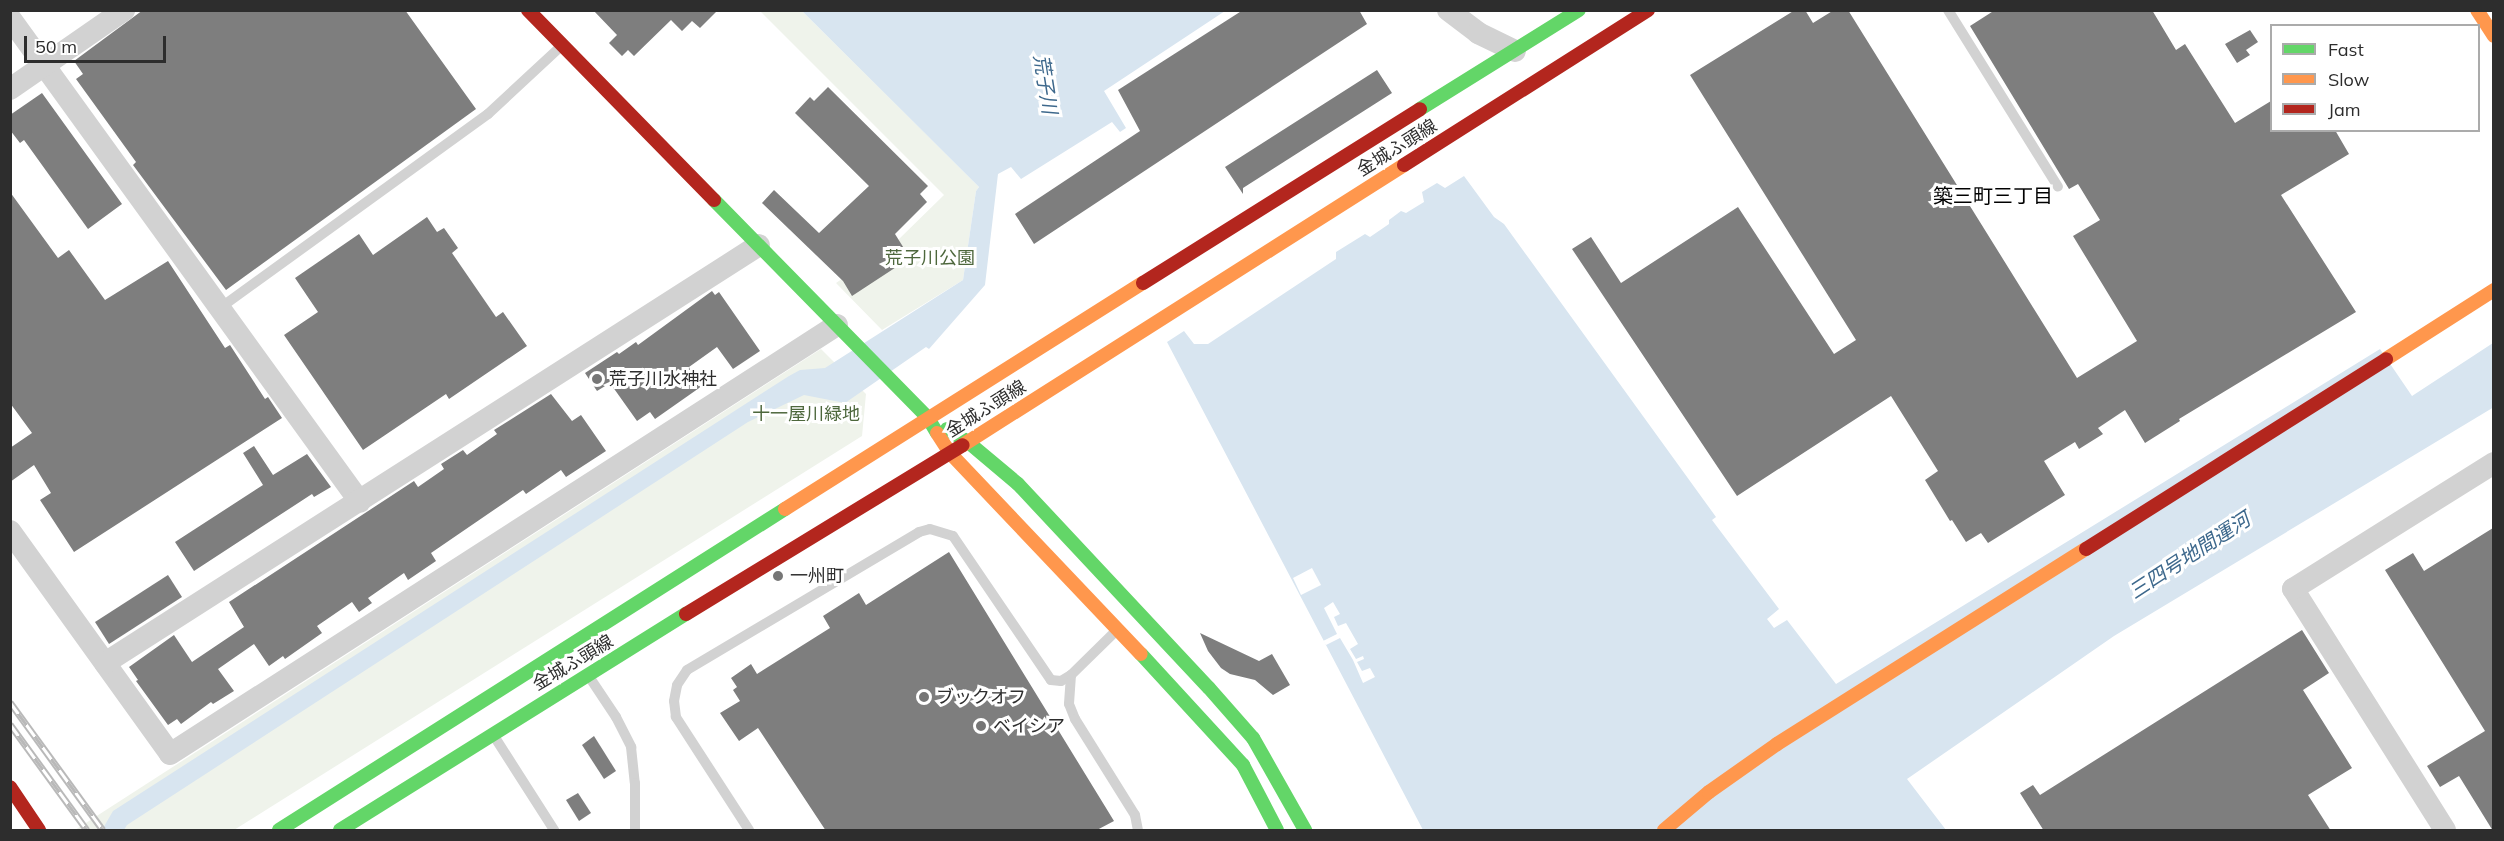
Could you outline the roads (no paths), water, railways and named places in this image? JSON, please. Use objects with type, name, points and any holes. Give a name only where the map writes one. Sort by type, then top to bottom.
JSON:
[{"type":"main road","points":[[528,10],[928,418],[950,453],[1118,628],[1243,765],[1277,831]]},
{"type":"main road","name":"金城ふ頭線","points":[[279,831],[928,418],[1579,10]]},
{"type":"main road","name":"金城ふ頭線","points":[[340,831],[492,733],[950,453],[1648,10]]},
{"type":"main road","points":[[2477,10],[2493,36]]},
{"type":"main road","points":[[1665,831],[1709,792],[1797,732],[2493,290]]},
{"type":"main road","points":[[928,418],[968,441],[1018,484],[1253,738],[1279,780],[1305,831]]},
{"type":"main road","points":[[10,787],[39,831]]},
{"type":"street","points":[[10,89],[124,10]]},
{"type":"street","points":[[1448,10],[1478,33],[1515,51]]},
{"type":"street","points":[[10,18],[360,502]]},
{"type":"street","points":[[105,663],[759,245]]},
{"type":"street","points":[[10,531],[170,754],[837,325]]},
{"type":"street","points":[[2445,831],[2293,590],[2493,464]]},
{"type":"lane","points":[[1948,10],[2058,187]]},
{"type":"lane","points":[[220,308],[488,114],[562,45]]},
{"type":"lane","points":[[749,831],[676,717],[674,701],[677,685],[687,670],[919,532],[930,530],[953,536],[1051,680],[1061,681],[1071,675],[1135,612]]},
{"type":"lane","points":[[588,675],[616,717],[631,747],[636,831]]},
{"type":"lane","points":[[1071,675],[1069,704],[1075,719],[1135,815],[1138,831]]},
{"type":"lane","points":[[492,733],[554,831]]},
{"type":"water","name":"荒子川","points":[[802,11],[1225,11],[1104,91],[1126,128],[1120,132],[1112,122],[1021,179],[1011,167],[998,174],[985,285],[929,349],[926,347],[845,403],[804,395],[748,422],[127,825],[124,830],[102,830],[113,811],[789,376],[800,370],[825,368],[963,280],[976,191],[979,187]]},
{"type":"water","name":"三四号地間運河","points":[[1464,176],[1494,217],[1504,224],[1716,517],[1712,520],[1779,609],[1767,619],[1774,628],[1787,620],[1836,684],[2380,349],[2412,396],[2493,343],[2494,407],[2114,636],[1907,779],[1946,830],[1423,830],[1167,342],[1184,331],[1194,344],[1208,344],[1336,259],[1336,252],[1365,234],[1370,237],[1389,224],[1389,220],[1401,211],[1406,213],[1424,202],[1422,192],[1437,183],[1445,188]]},
{"type":"railway","points":[[10,702],[103,830]]},
{"type":"railway","points":[[10,724],[87,830]]},
{"type":"place","name":"荒子川水神社","points":[[597,379]]},
{"type":"place","name":"一州町","points":[[778,576]]},
{"type":"place","name":"ブックオフ","points":[[924,697]]},
{"type":"place","name":"ベイシア","points":[[981,726]]},
{"type":"district","name":"築三町三丁目","points":[[1993,195]]},
{"type":"park label","name":"荒子川公園","points":[[930,258]]},
{"type":"park label","name":"十一屋川緑地","points":[[806,414]]}]
